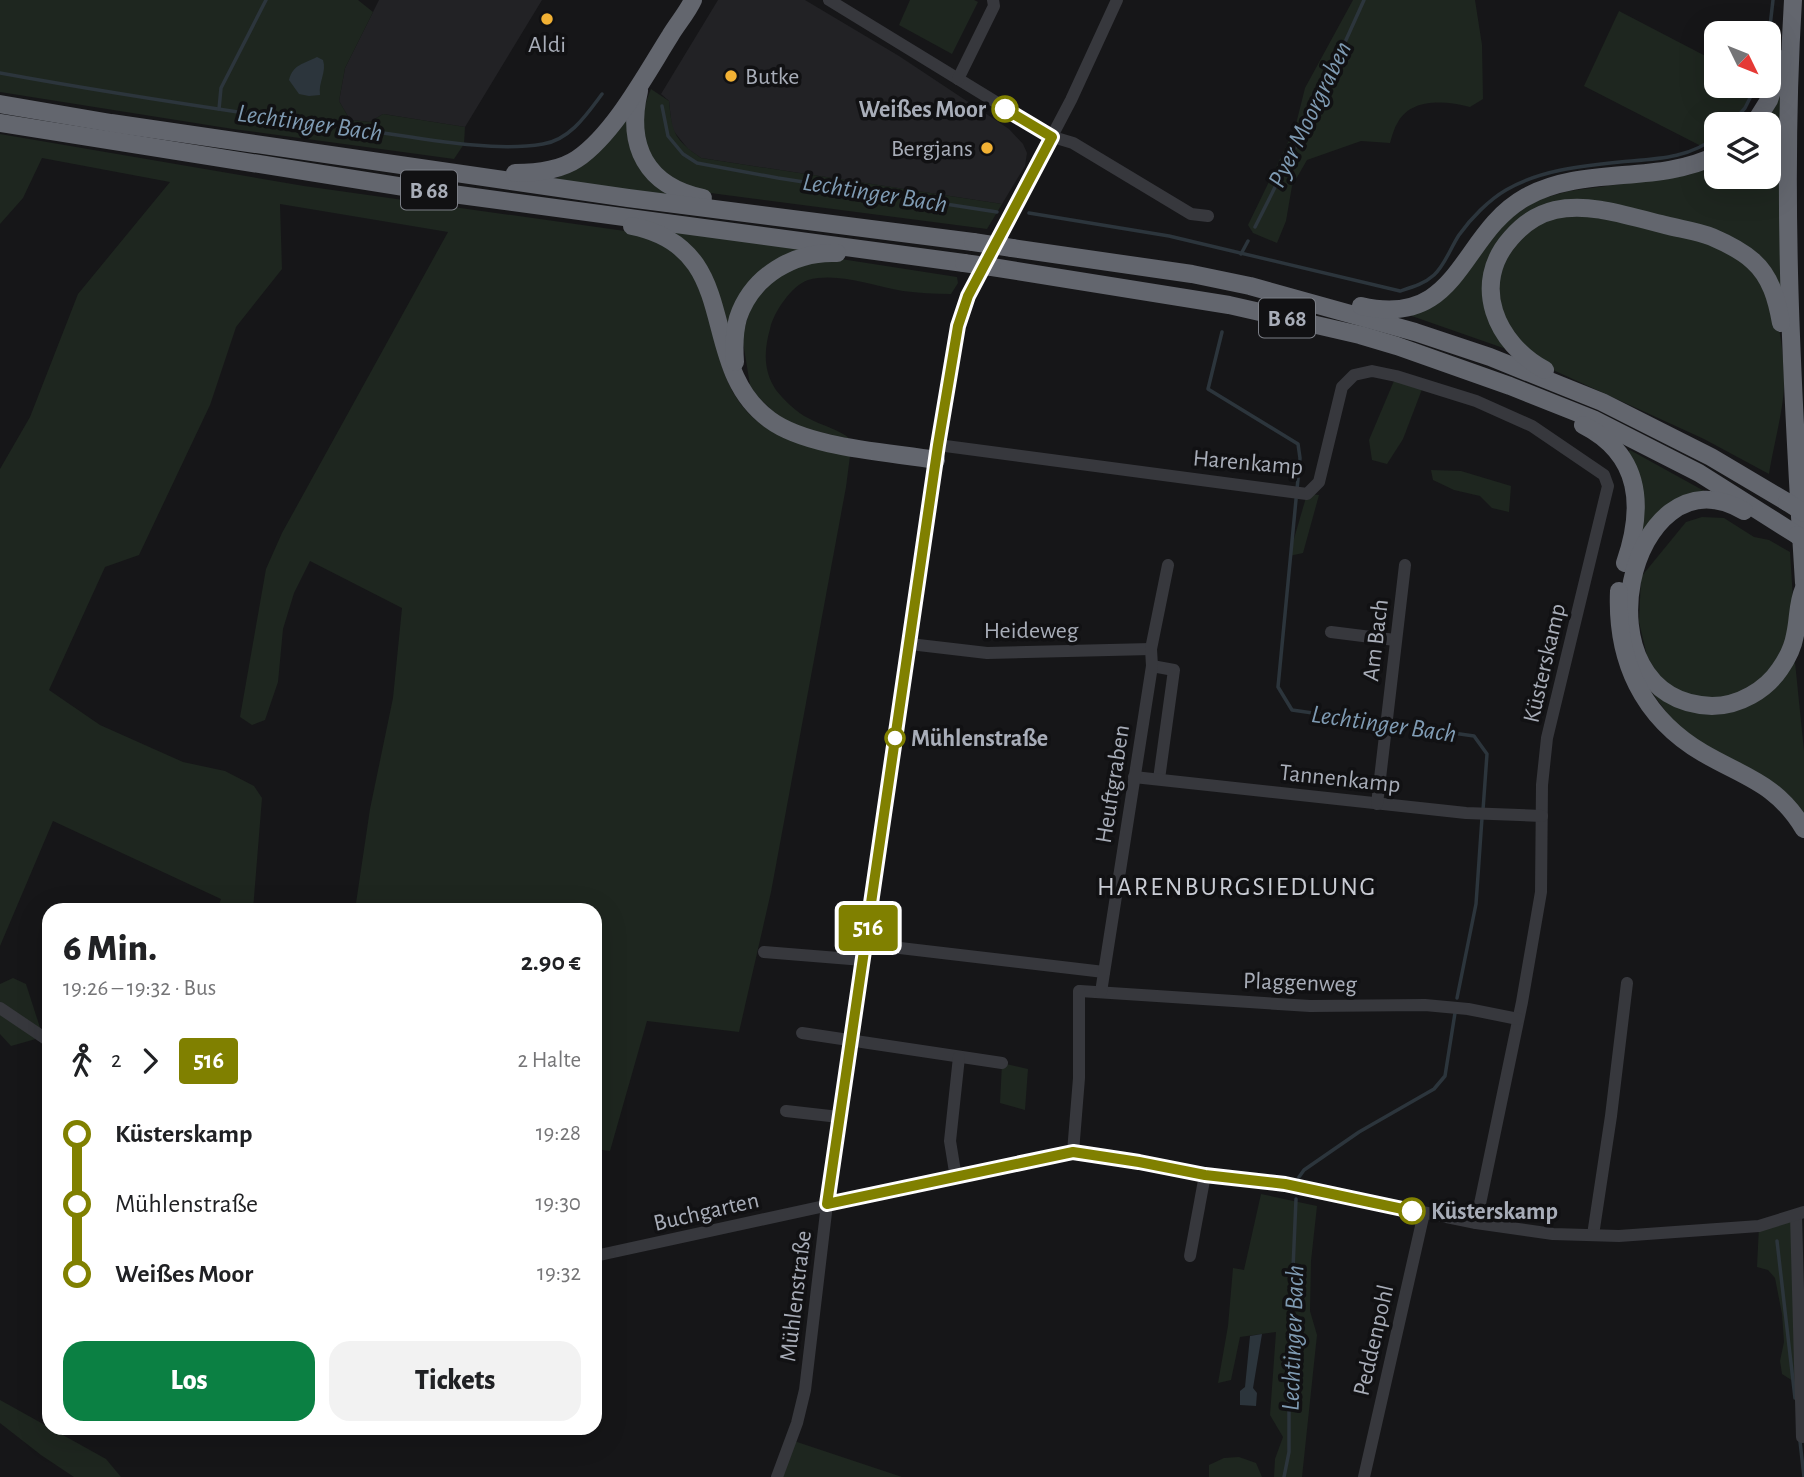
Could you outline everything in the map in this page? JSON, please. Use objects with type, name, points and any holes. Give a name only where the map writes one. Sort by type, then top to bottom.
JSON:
[{"type":"highway","points":[[672,32],[681,0]]},
{"type":"highway","points":[[439,170],[451,165],[535,173],[575,160],[593,146],[641,84],[693,0]]},
{"type":"highway","points":[[1793,0],[1787,233],[1790,357],[1804,583]]},
{"type":"highway","points":[[1762,112],[1778,79],[1791,28]]},
{"type":"highway","points":[[641,84],[634,125],[641,156],[648,166],[668,186],[680,192],[716,201],[731,211]]},
{"type":"highway","name":"B 68","points":[[0,104],[111,123],[439,170],[973,242],[1250,286],[1415,332],[1560,384],[1651,425],[1712,457],[1804,513]]},
{"type":"highway","name":"B 68","points":[[0,122],[423,190],[962,262],[1228,306],[1360,335],[1510,386],[1593,419],[1699,473],[1797,535]]},
{"type":"highway","points":[[1250,286],[1266,284],[1384,310],[1416,306],[1432,298],[1446,286],[1492,225],[1525,197],[1570,181],[1671,170],[1704,160]]},
{"type":"highway","points":[[1560,384],[1548,372],[1532,363],[1505,337],[1496,319],[1490,283],[1504,245],[1518,229],[1536,217],[1557,210],[1582,208],[1610,212],[1710,236],[1736,248],[1754,261],[1767,278],[1777,299],[1790,357]]},
{"type":"highway","points":[[587,211],[601,220],[646,229],[687,252],[706,280],[723,346],[745,395],[757,408],[784,428],[829,442],[937,453]]},
{"type":"highway","points":[[735,373],[734,340],[738,319],[747,300],[760,282],[792,260],[821,252],[850,253],[952,267],[962,262]]},
{"type":"highway","points":[[1559,406],[1569,418],[1609,442],[1623,460],[1634,483],[1637,500],[1636,522],[1623,568],[1618,614],[1626,661],[1638,688],[1671,730],[1705,754],[1768,787],[1782,800],[1804,829]]},
{"type":"highway","points":[[1797,535],[1776,530],[1736,507],[1719,501],[1699,500],[1681,506],[1665,516],[1648,538],[1634,571],[1630,597],[1631,627],[1636,652],[1645,672],[1660,688],[1699,705],[1717,706],[1742,699],[1766,685],[1788,655],[1795,635],[1798,602],[1804,588]]},
{"type":"street","points":[[828,0],[1052,137],[1073,143],[1191,214],[1208,216]]},
{"type":"street","points":[[958,79],[993,6],[993,0]]},
{"type":"street","name":"Mühlenstraße","points":[[777,1477],[797,1423],[805,1390],[839,1117],[958,326],[968,296],[1052,137],[1116,0]]},
{"type":"street","name":"Harenkamp","points":[[937,453],[1307,494],[1320,482],[1342,387],[1354,375],[1372,371],[1476,401],[1532,426],[1604,475],[1608,486]]},
{"type":"street","name":"Küsterskamp","points":[[1476,1223],[1541,891],[1542,785],[1547,738],[1608,486]]},
{"type":"street","name":"Heuftgraben","points":[[1101,992],[1152,666],[1151,649],[1168,565]]},
{"type":"street","name":"Am Bach","points":[[1377,804],[1405,565]]},
{"type":"street","points":[[1331,632],[1395,640]]},
{"type":"street","name":"Heideweg","points":[[910,644],[987,653],[1151,649]]},
{"type":"street","name":"Heuftgraben","points":[[1152,666],[1174,670],[1159,779]]},
{"type":"street","name":"Tannenkamp","points":[[1134,778],[1466,813],[1542,816]]},
{"type":"street","points":[[866,944],[1104,972]]},
{"type":"street","points":[[764,952],[863,960]]},
{"type":"street","points":[[1593,1235],[1627,983]]},
{"type":"street","name":"Plaggenweg","points":[[1073,1152],[1079,1078],[1079,991],[1310,1006],[1436,1006],[1518,1019]]},
{"type":"street","points":[[0,1008],[42,1036]]},
{"type":"street","points":[[802,1033],[1002,1063]]},
{"type":"street","points":[[956,1178],[950,1141],[959,1057]]},
{"type":"street","points":[[786,1111],[839,1117]]},
{"type":"street","points":[[1073,1152],[1205,1175],[1285,1184],[1476,1223],[1553,1234],[1619,1236],[1759,1226],[1800,1214],[1802,1437]]},
{"type":"street","name":"Buchgarten","points":[[602,1254],[1073,1152]]},
{"type":"street","points":[[1190,1256],[1205,1175]]},
{"type":"street","name":"Peddenpohl","points":[[1364,1477],[1424,1213]]},
{"type":"shaded area","points":[[0,0],[358,0],[373,12],[345,68],[339,101],[350,120],[370,122],[383,114],[465,127],[464,144],[454,159],[233,129],[0,92]]},
{"type":"shaded area","points":[[379,0],[542,0],[465,127],[383,114],[370,122],[350,120],[339,101],[345,68]]},
{"type":"shaded area","points":[[718,0],[805,0],[899,56],[1009,129],[1023,144],[1027,153],[1025,166],[1002,204],[701,158],[688,149],[672,129],[669,101],[661,94]]},
{"type":"shaded area","points":[[910,0],[978,2],[952,54],[899,25]]},
{"type":"shaded area","points":[[1353,0],[1475,0],[1482,45],[1483,99],[1470,107],[1431,103],[1412,108],[1398,122],[1390,143],[1361,141],[1307,160],[1292,186],[1286,221],[1277,243],[1253,233],[1248,225],[1295,128],[1305,88]]},
{"type":"shaded area","points":[[1619,11],[1704,55],[1704,98],[1750,98],[1742,112],[1704,112],[1704,144],[1701,146],[1584,86]]},
{"type":"shaded area","points":[[317,57],[323,60],[324,64],[320,95],[299,94],[289,80],[291,75],[300,65]]},
{"type":"shaded area","points":[[651,89],[669,101],[671,121],[676,134],[685,146],[701,158],[1002,204],[987,229],[695,191],[665,174],[648,150],[643,122]]},
{"type":"shaded area","points":[[1776,98],[1781,98],[1781,112],[1768,112]]},
{"type":"shaded area","points":[[628,113],[629,140],[636,160],[669,195],[552,180],[583,166]]},
{"type":"shaded area","points":[[0,134],[304,186],[632,232],[671,251],[695,273],[707,302],[725,375],[734,395],[746,411],[760,423],[793,441],[850,456],[771,892],[739,1032],[647,1021],[610,1151],[602,1150],[602,903],[356,903],[370,809],[393,698],[402,608],[310,561],[294,593],[283,629],[278,682],[265,720],[252,725],[240,717],[266,569],[282,533],[448,232],[280,204],[282,269],[236,327],[210,405],[139,555],[105,567],[49,690],[100,725],[183,762],[225,771],[254,786],[262,798],[254,903],[220,903],[221,899],[53,821],[0,946],[0,469],[30,417],[78,294],[170,182],[42,158],[23,198],[0,224]]},
{"type":"shaded area","points":[[1704,169],[1704,189],[1781,189],[1781,292],[1749,251],[1549,207],[1492,258],[1509,350],[1406,314],[1500,225],[1537,200],[1569,191],[1689,175]]},
{"type":"shaded area","points":[[1585,216],[1671,232],[1717,246],[1736,254],[1759,274],[1777,319],[1784,369],[1782,405],[1769,474],[1704,439],[1540,364],[1515,343],[1495,298],[1499,274],[1518,238],[1537,225],[1559,217]]},
{"type":"shaded area","points":[[665,230],[804,249],[725,331]]},
{"type":"shaded area","points":[[841,259],[957,277],[958,283],[951,294],[939,294],[903,291],[843,279],[819,278],[802,283],[784,300],[772,323],[767,345],[767,368],[772,383],[799,413],[850,439],[807,429],[781,419],[756,395],[750,385],[742,336],[752,304],[778,276],[804,264]]},
{"type":"shaded area","points":[[1396,376],[1424,384],[1403,439],[1387,464],[1372,460],[1369,440]]},
{"type":"shaded area","points":[[1630,450],[1706,492],[1667,507],[1652,521],[1635,551],[1627,453]]},
{"type":"shaded area","points":[[1431,470],[1461,471],[1511,486],[1509,512],[1492,508],[1480,496],[1454,490],[1433,480]]},
{"type":"shaded area","points":[[1307,494],[1319,495],[1303,553],[1289,556]]},
{"type":"shaded area","points":[[1702,517],[1724,518],[1754,537],[1769,540],[1790,552],[1793,599],[1785,647],[1767,674],[1745,692],[1712,700],[1686,694],[1662,681],[1647,656],[1639,622],[1641,577],[1686,522]]},
{"type":"shaded area","points":[[1795,662],[1804,751],[1804,817],[1675,724],[1643,680],[1662,697],[1682,708],[1703,714],[1724,714],[1763,698]]},
{"type":"shaded area","points":[[13,978],[26,984],[42,1037],[11,1046],[0,1034],[0,984]]},
{"type":"shaded area","points":[[1002,1063],[1028,1069],[1025,1110],[1000,1103]]},
{"type":"shaded area","points":[[1261,1194],[1317,1206],[1311,1261],[1310,1311],[1317,1335],[1302,1477],[1274,1477],[1275,1459],[1283,1437],[1270,1415],[1276,1332],[1240,1337],[1231,1380],[1218,1383],[1228,1326],[1233,1268],[1244,1270]]},
{"type":"shaded area","points":[[1796,1215],[1799,1427],[1793,1381],[1782,1374],[1782,1314],[1775,1278],[1768,1270],[1757,1267],[1759,1226]]},
{"type":"shaded area","points":[[1262,1334],[1253,1388],[1257,1393],[1256,1406],[1240,1405],[1240,1391],[1245,1387],[1250,1336]]},
{"type":"shaded area","points":[[0,1400],[42,1423],[42,1435],[63,1435],[106,1459],[121,1477],[74,1477],[0,1423]]},
{"type":"shaded area","points":[[791,1440],[902,1477],[777,1477]]},
{"type":"shaded area","points":[[1239,1457],[1256,1463],[1262,1477],[1209,1477],[1209,1465],[1224,1458]]},
{"type":"waterway","points":[[219,109],[221,88],[266,0]]},
{"type":"waterway","name":"Pyer Moorgraben","points":[[1255,227],[1319,100],[1364,0]]},
{"type":"waterway","points":[[1771,21],[1773,0]]},
{"type":"waterway","name":"Lechtinger Bach","points":[[0,73],[272,117],[453,143],[500,147],[553,142],[570,132],[602,94]]},
{"type":"waterway","points":[[1742,112],[1750,98]]},
{"type":"waterway","name":"Lechtinger Bach","points":[[662,106],[668,136],[683,154],[697,163],[997,212]]},
{"type":"waterway","points":[[1029,213],[1169,236],[1400,291],[1422,283],[1434,275],[1459,235],[1475,216],[1500,194],[1519,183],[1576,167],[1659,159],[1683,154],[1704,145]]},
{"type":"waterway","name":"Pyer Moorgraben","points":[[1241,254],[1248,241]]},
{"type":"waterway","name":"Lechtinger Bach","points":[[1222,332],[1208,389],[1298,444],[1300,458],[1278,687],[1292,710],[1382,723]]},
{"type":"waterway","name":"Lechtinger Bach","points":[[1390,724],[1474,736],[1487,754],[1483,810]]},
{"type":"waterway","name":"Lechtinger Bach","points":[[1457,998],[1476,904],[1482,818]]},
{"type":"waterway","name":"Lechtinger Bach","points":[[1299,1177],[1304,1170],[1359,1132],[1434,1089],[1445,1076],[1455,1013]]},
{"type":"waterway","name":"Lechtinger Bach","points":[[1284,1477],[1289,1452],[1289,1361],[1296,1199]]},
{"type":"waterway","points":[[1777,1241],[1795,1398]]},
{"type":"waterway","points":[[1800,1441],[1804,1477]]},
{"type":"bus line","name":"516","points":[[1005,109],[1052,137],[968,296],[958,326],[938,445],[827,1204],[1073,1152],[1205,1175],[1285,1184],[1412,1211]]},
{"type":"place","name":"Aldi","points":[[547,19]]},
{"type":"place","name":"Butke","points":[[731,76]]},
{"type":"place","name":"Weißes Moor","points":[[1005,109]]},
{"type":"place","name":"Bergjans","points":[[987,148]]},
{"type":"place","name":"Mühlenstraße","points":[[895,738]]},
{"type":"place","name":"Küsterskamp","points":[[1412,1211]]},
{"type":"district","name":"HARENBURGSIEDLUNG","points":[[1237,886]]}]
